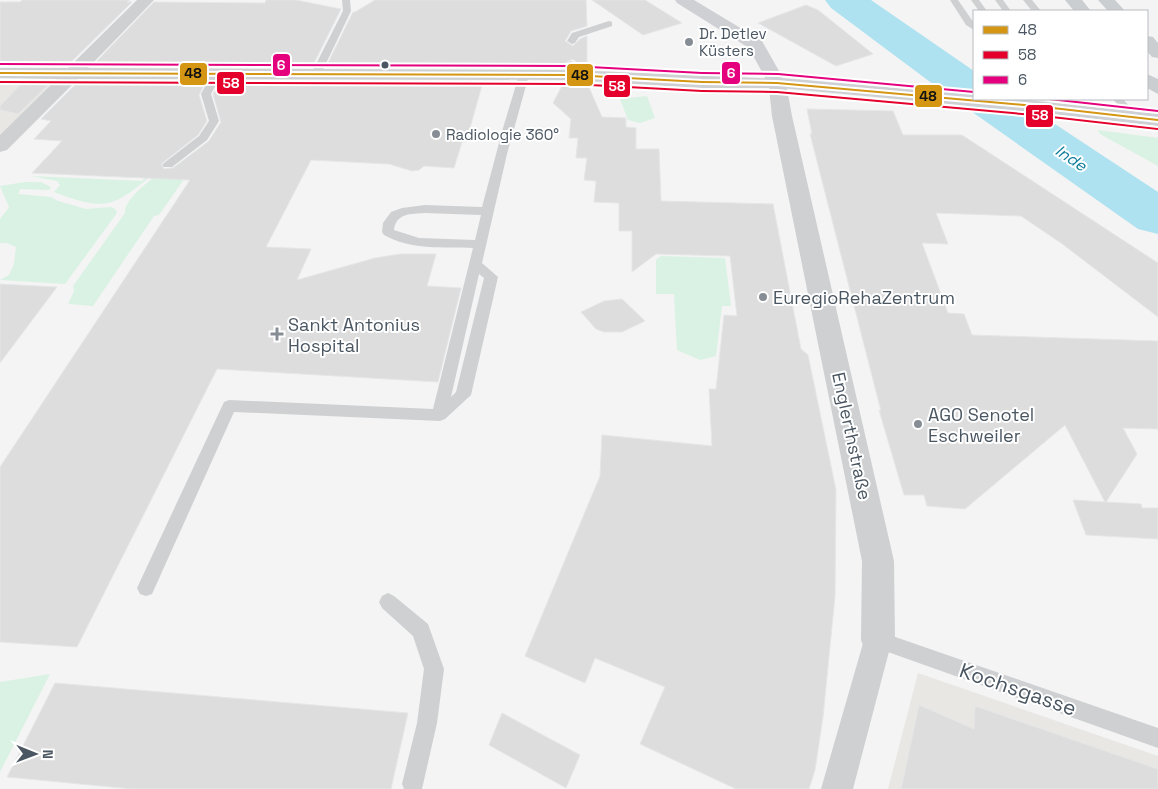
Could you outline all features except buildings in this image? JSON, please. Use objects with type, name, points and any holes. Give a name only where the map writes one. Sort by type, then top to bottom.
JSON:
[{"type":"main road","points":[[683,0],[756,45],[777,83],[1035,106],[1158,120]]},
{"type":"main road","points":[[1073,0],[1082,10]]},
{"type":"main road","points":[[1106,0],[1116,10]]},
{"type":"main road","points":[[1148,42],[1158,53]]},
{"type":"main road","points":[[1148,80],[1158,88]]},
{"type":"street","points":[[0,146],[146,0]]},
{"type":"street","points":[[0,72],[524,75],[571,70],[702,82],[777,83]]},
{"type":"street","name":"Englerthstraße","points":[[777,83],[782,116],[878,561],[878,640],[837,789]]},
{"type":"lane","points":[[316,74],[347,11],[346,0]]},
{"type":"lane","points":[[954,0],[973,26]]},
{"type":"lane","points":[[1027,0],[1035,10]]},
{"type":"lane","points":[[572,41],[576,35],[609,24]]},
{"type":"lane","points":[[168,165],[203,138],[214,121],[206,94],[217,73]]},
{"type":"lane","points":[[440,415],[445,383],[487,211],[511,115],[524,75]]},
{"type":"lane","points":[[1119,100],[1133,116]]},
{"type":"lane","points":[[480,244],[396,239],[388,232],[388,224],[394,216],[404,211],[417,209],[487,211]]},
{"type":"lane","points":[[146,588],[229,406],[440,415],[463,395],[491,277],[475,264]]},
{"type":"lane","points":[[388,602],[421,630],[434,669],[427,723],[412,784]]},
{"type":"lane","name":"Kochsgasse","points":[[878,640],[1158,738]]},
{"type":"shaded area","points":[[0,83],[55,83],[0,138]]},
{"type":"shaded area","points":[[918,673],[1158,756],[1158,789],[888,789]]},
{"type":"green space","points":[[647,96],[655,118],[640,123],[628,120],[620,99]]},
{"type":"green space","points":[[1098,130],[1158,138],[1158,166],[1100,134]]},
{"type":"green space","points":[[198,159],[159,215],[154,216],[93,306],[68,304],[74,291],[73,286],[125,213],[129,202],[134,196],[146,183],[164,171]]},
{"type":"green space","points":[[152,171],[157,171],[120,199],[99,204],[72,199],[54,192],[60,185],[57,181],[31,176],[142,181]]},
{"type":"green space","points":[[25,182],[41,182],[51,187],[49,190],[20,189],[18,194],[51,197],[58,201],[86,209],[111,207],[117,213],[65,284],[0,280],[9,275],[14,264],[16,247],[7,243],[0,243],[0,219],[9,207],[0,186]]},
{"type":"green space","points":[[661,256],[725,258],[731,306],[722,306],[716,356],[700,360],[677,350],[674,294],[656,294],[656,260]]},
{"type":"green space","points":[[50,674],[0,772],[0,682]]},
{"type":"waterway","name":"Inde","points":[[845,0],[973,91]]},
{"type":"waterway","name":"Inde","points":[[986,100],[1158,217]]},
{"type":"transit line","name":"6","points":[[0,64],[571,66],[702,73],[778,74],[973,92]]},
{"type":"transit line","name":"48","points":[[0,73],[571,75],[702,82],[777,83],[1035,106],[1158,120]]},
{"type":"transit line","name":"58","points":[[0,82],[571,84],[702,91],[777,92],[1034,115],[1157,129]]},
{"type":"transit line","name":"6","points":[[1058,100],[1158,111]]},
{"type":"place","name":"Dr. Detlev Küsters","points":[[689,42]]},
{"type":"place","name":"Radiologie 360°","points":[[436,134]]},
{"type":"place","name":"EuregioRehaZentrum","points":[[763,297]]},
{"type":"place","name":"Sankt Antonius Hospital","points":[[277,334]]},
{"type":"place","name":"AGO Senotel Eschweiler","points":[[918,424]]}]
